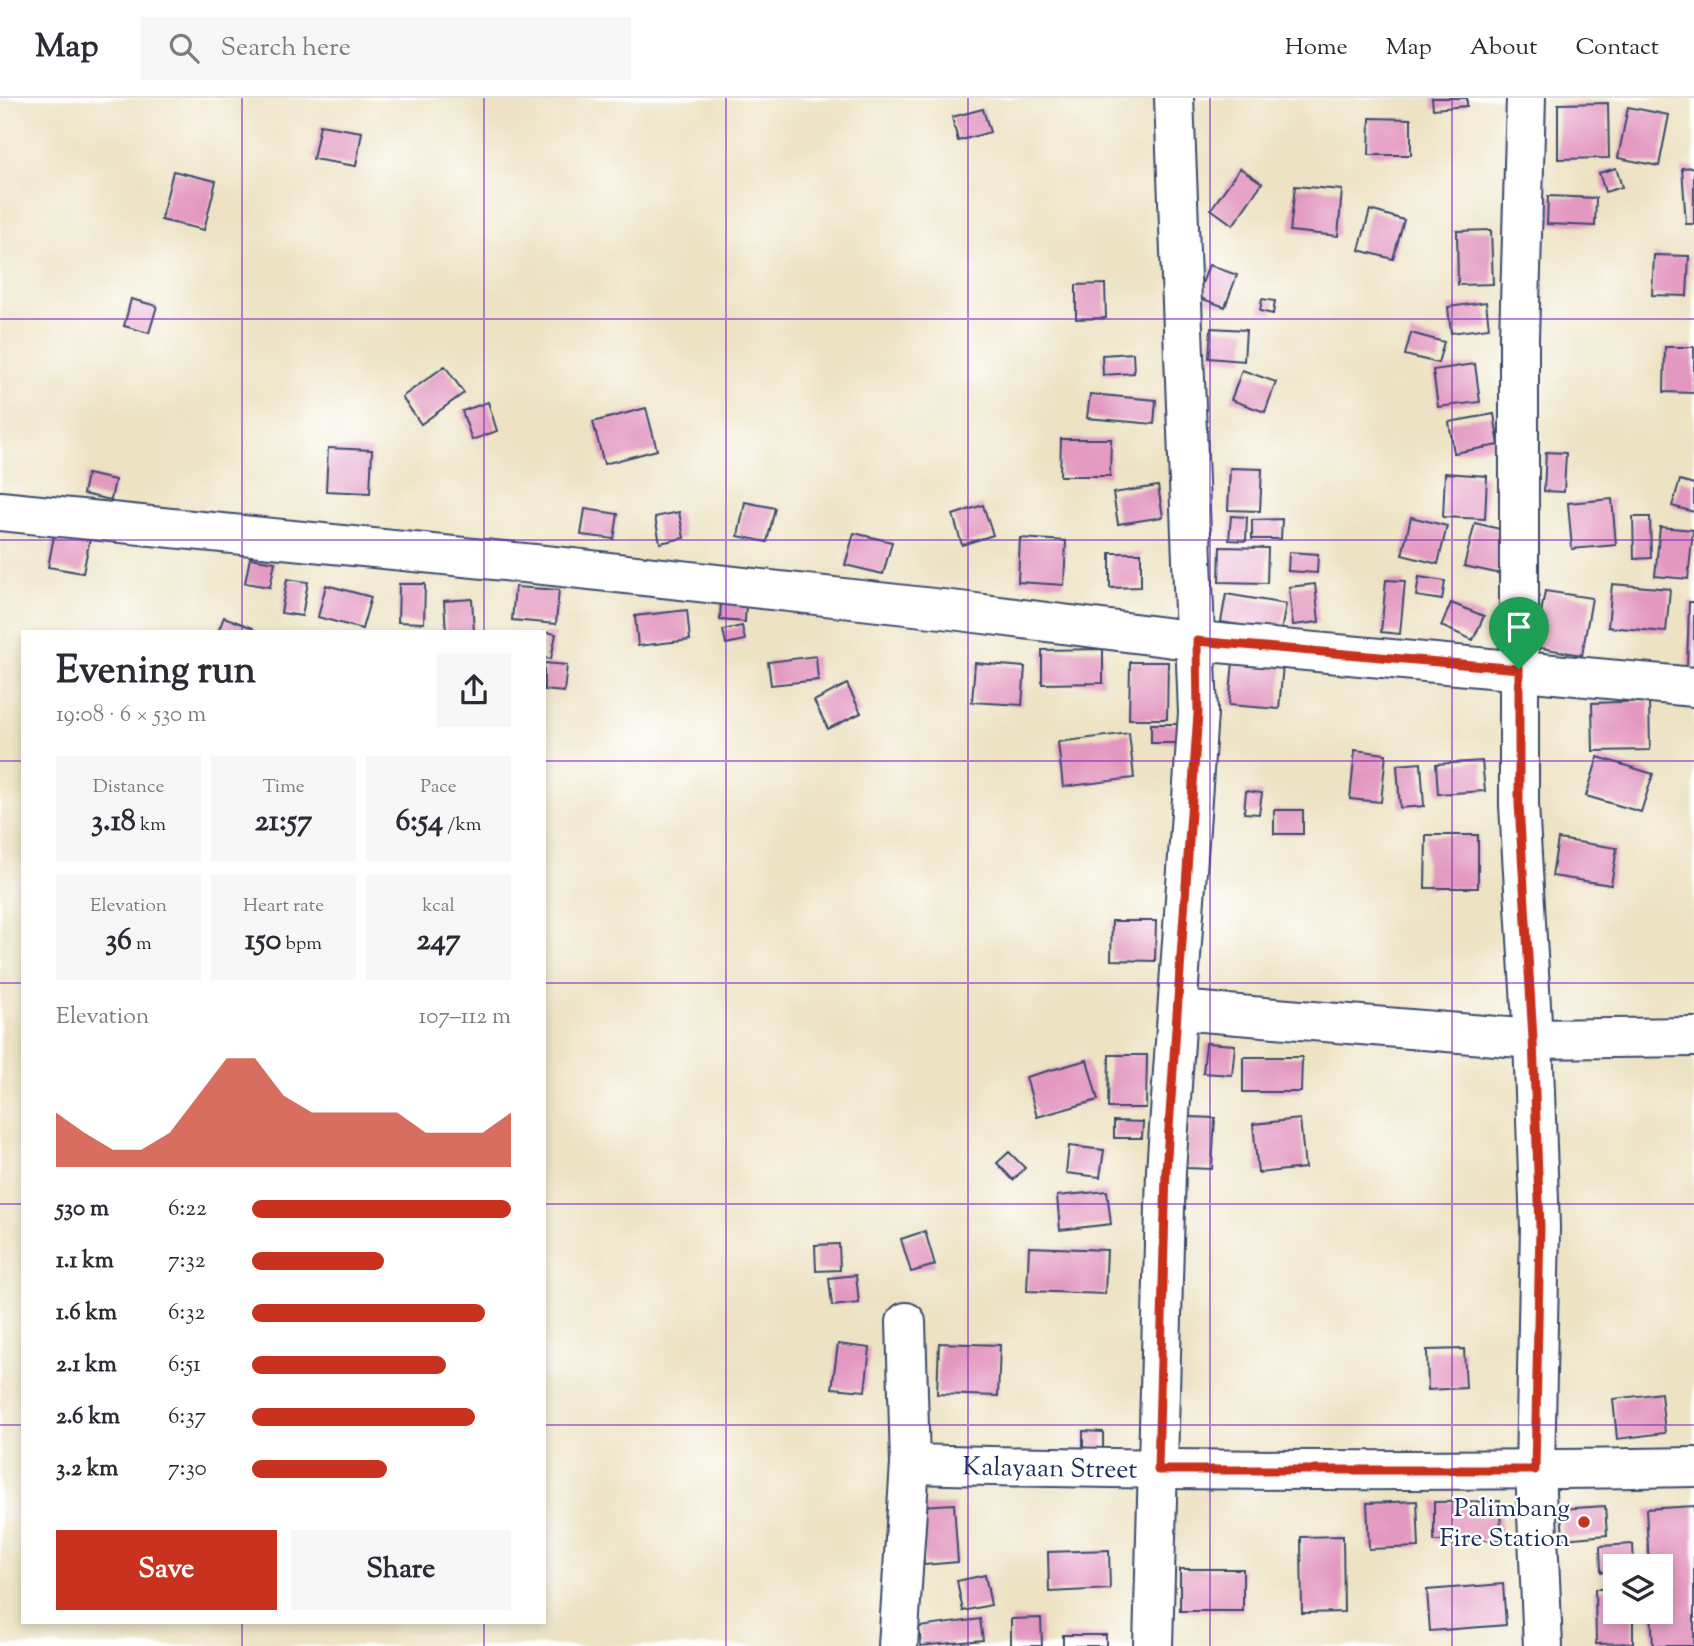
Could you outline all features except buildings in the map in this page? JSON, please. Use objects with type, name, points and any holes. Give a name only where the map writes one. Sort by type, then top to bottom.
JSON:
[{"type":"street","points":[[1153,1646],[1166,1171],[1198,713],[1174,98]]},
{"type":"street","points":[[1526,98],[1519,338],[1519,804],[1533,1039],[1540,1227],[1535,1470],[1543,1646]]},
{"type":"street","points":[[0,511],[946,609],[1197,641],[1694,687]]},
{"type":"street","points":[[1178,1010],[1533,1039],[1694,1037]]},
{"type":"street","points":[[898,1646],[910,1464],[906,1322]]},
{"type":"street","name":"Kalayaan Street","points":[[910,1464],[1158,1470],[1535,1470],[1694,1467]]},
{"type":"place","name":"Palimbang Fire Station","points":[[1584,1522]]},
{"type":"route","points":[[1197,641],[1519,669],[1519,804],[1533,1039],[1540,1227],[1535,1470],[1158,1470],[1166,1171],[1198,713],[1197,641]]}]
